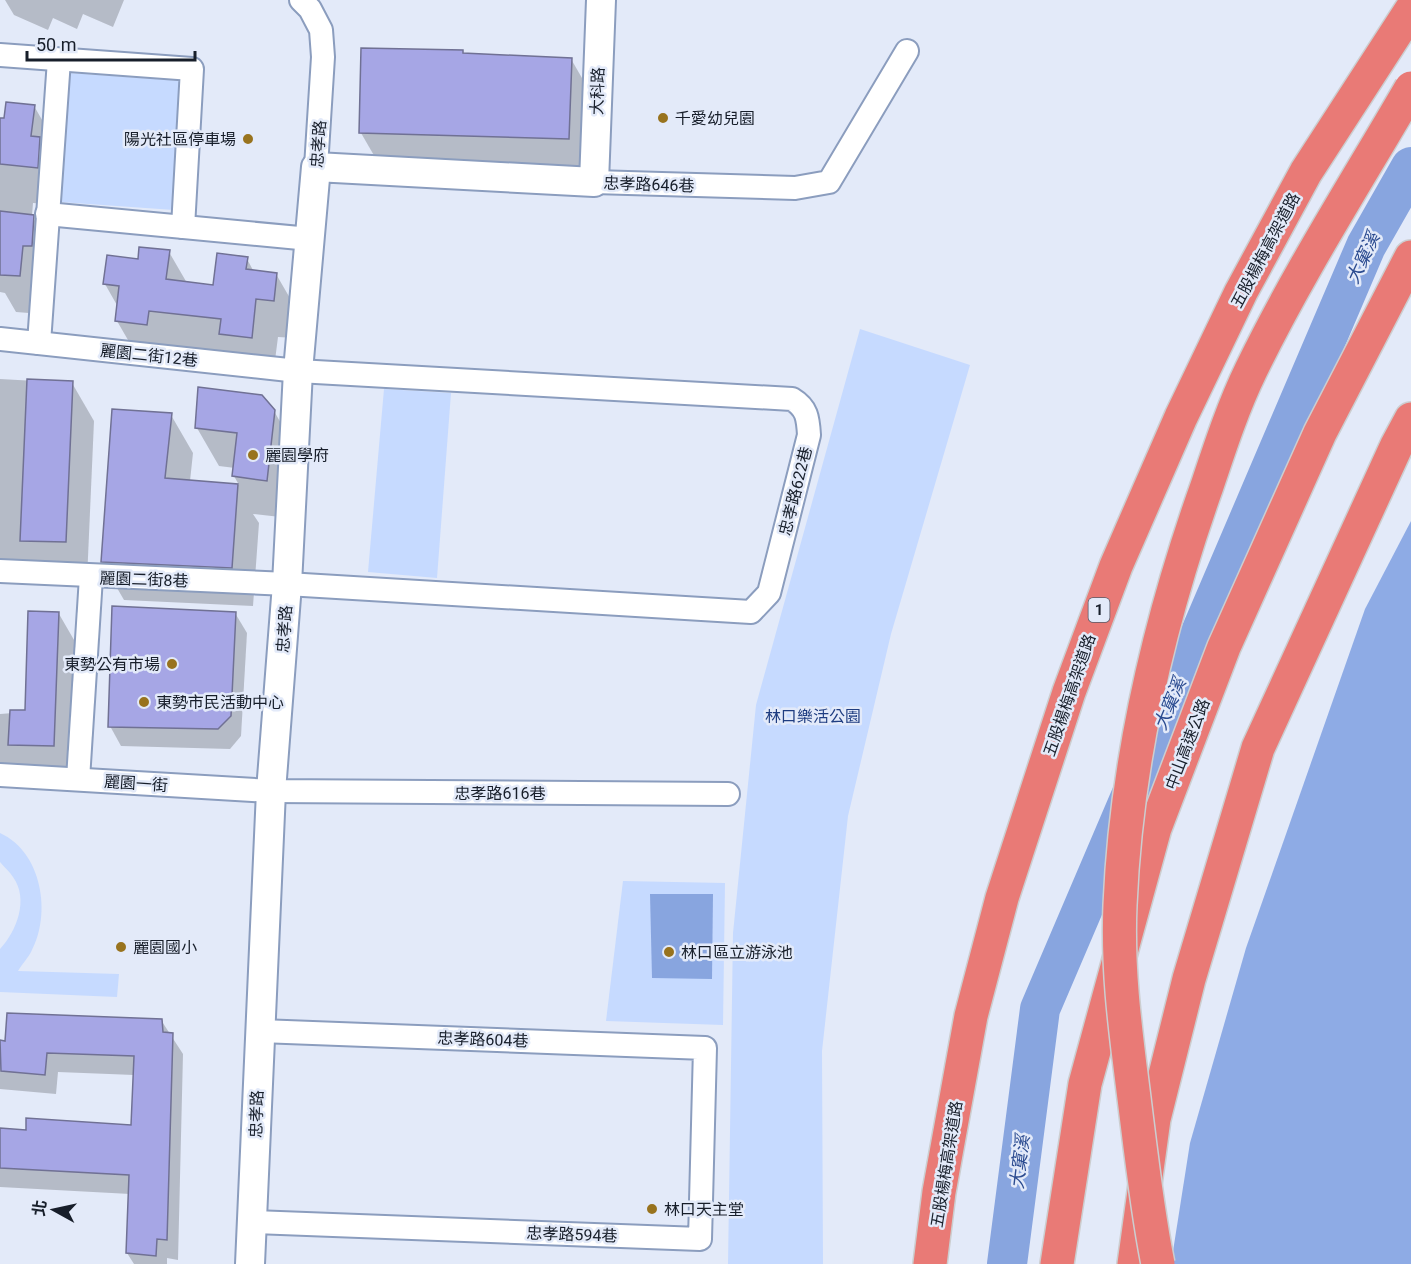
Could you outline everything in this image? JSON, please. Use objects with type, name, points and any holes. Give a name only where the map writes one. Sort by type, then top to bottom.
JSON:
[{"type":"highway","name":"五股楊梅高架道路","points":[[930,1264],[939,1192],[971,1016],[999,908],[1069,692],[1116,566],[1181,417],[1241,292],[1306,172],[1411,10]]},
{"type":"highway","points":[[1158,1264],[1148,1212],[1123,1010],[1120,907],[1129,798],[1146,695],[1175,580],[1225,434],[1251,371],[1310,260],[1411,88]]},
{"type":"highway","name":"中山高速公路","points":[[1057,1264],[1085,1084],[1155,828],[1224,646],[1320,433],[1411,257]]},
{"type":"highway","points":[[1134,1264],[1157,1108],[1189,978],[1258,748],[1411,419]]},
{"type":"street","name":"忠孝路","points":[[250,1264],[271,791],[287,584],[298,371],[323,57],[321,30],[310,9],[302,0]]},
{"type":"street","name":"大科路","points":[[594,182],[601,0]]},
{"type":"street","name":"忠孝路646巷","points":[[316,167],[594,182],[795,188],[829,182],[907,51]]},
{"type":"street","points":[[0,55],[192,69],[183,227]]},
{"type":"street","points":[[39,343],[59,60]]},
{"type":"street","points":[[47,214],[310,239]]},
{"type":"street","name":"麗園二街12巷","points":[[0,339],[298,371]]},
{"type":"street","name":"忠孝路622巷","points":[[287,584],[751,612],[769,593],[809,435],[808,418],[803,406],[792,399],[298,371]]},
{"type":"street","name":"麗園二街8巷","points":[[0,571],[91,577],[287,584]]},
{"type":"street","points":[[78,779],[91,577]]},
{"type":"street","name":"麗園一街","points":[[0,775],[271,791]]},
{"type":"street","name":"忠孝路616巷","points":[[271,791],[728,794]]},
{"type":"street","name":"忠孝路604巷","points":[[260,1031],[705,1048]]},
{"type":"street","name":"忠孝路594巷","points":[[252,1222],[700,1239],[705,1048]]},
{"type":"green space","points":[[70,73],[184,81],[174,210],[60,202]]},
{"type":"green space","name":"林口樂活公園","points":[[860,329],[970,365],[891,634],[848,816],[822,1051],[823,1264],[728,1264],[733,933],[756,705]]},
{"type":"green space","points":[[384,389],[451,393],[437,578],[368,572]]},
{"type":"green space","points":[[0,833],[26,854],[39,885],[41,920],[37,937],[30,954],[18,971],[119,974],[117,997],[0,992],[0,949],[16,924],[20,895],[12,875],[0,862]]},
{"type":"green space","name":"林口區立游泳池","points":[[623,881],[725,883],[723,1025],[606,1021]]},
{"type":"shaded area","points":[[1411,521],[1411,1264],[1171,1264],[1190,1143],[1246,948],[1365,609]]},
{"type":"shaded area","points":[[650,894],[713,894],[712,979],[652,978]]},
{"type":"building","points":[[361,48],[463,50],[463,53],[572,58],[569,139],[359,133]]},
{"type":"building","points":[[6,102],[35,105],[31,136],[40,137],[38,168],[0,164],[0,118],[4,118]]},
{"type":"building","points":[[0,211],[34,215],[32,246],[23,246],[20,276],[0,275]]},
{"type":"building","points":[[139,247],[170,250],[166,279],[213,285],[217,253],[248,257],[246,269],[277,273],[274,301],[256,299],[252,338],[219,334],[221,319],[149,311],[147,325],[115,321],[119,286],[103,284],[107,255],[138,259]]},
{"type":"building","points":[[27,379],[73,381],[66,542],[20,541]]},
{"type":"building","name":"麗園學府","points":[[198,387],[262,395],[275,410],[267,481],[232,476],[237,433],[195,428]]},
{"type":"building","points":[[112,409],[172,413],[165,478],[238,484],[232,568],[101,562]]},
{"type":"building","name":"東勢公有市場","points":[[112,606],[236,612],[231,716],[218,729],[108,727]]},
{"type":"building","points":[[28,611],[59,612],[54,746],[8,745],[10,710],[25,710]]},
{"type":"building","points":[[7,1013],[162,1019],[163,1032],[173,1033],[167,1240],[157,1239],[156,1256],[126,1253],[129,1175],[0,1168],[0,1128],[26,1130],[26,1118],[131,1125],[134,1056],[47,1053],[45,1075],[1,1071],[0,1040],[5,1041]]},
{"type":"waterway","name":"大窠溪","points":[[1007,1264],[1040,1009],[1366,246],[1411,167]]},
{"type":"place","name":"千愛幼兒園","points":[[663,118]]},
{"type":"place","name":"陽光社區停車場","points":[[248,139]]},
{"type":"place","name":"麗園學府","points":[[253,455]]},
{"type":"place","name":"東勢公有市場","points":[[172,664]]},
{"type":"place","name":"東勢市民活動中心","points":[[144,702]]},
{"type":"place","name":"麗園國小","points":[[121,947]]},
{"type":"place","name":"林口區立游泳池","points":[[669,952]]},
{"type":"place","name":"林口天主堂","points":[[652,1209]]}]
